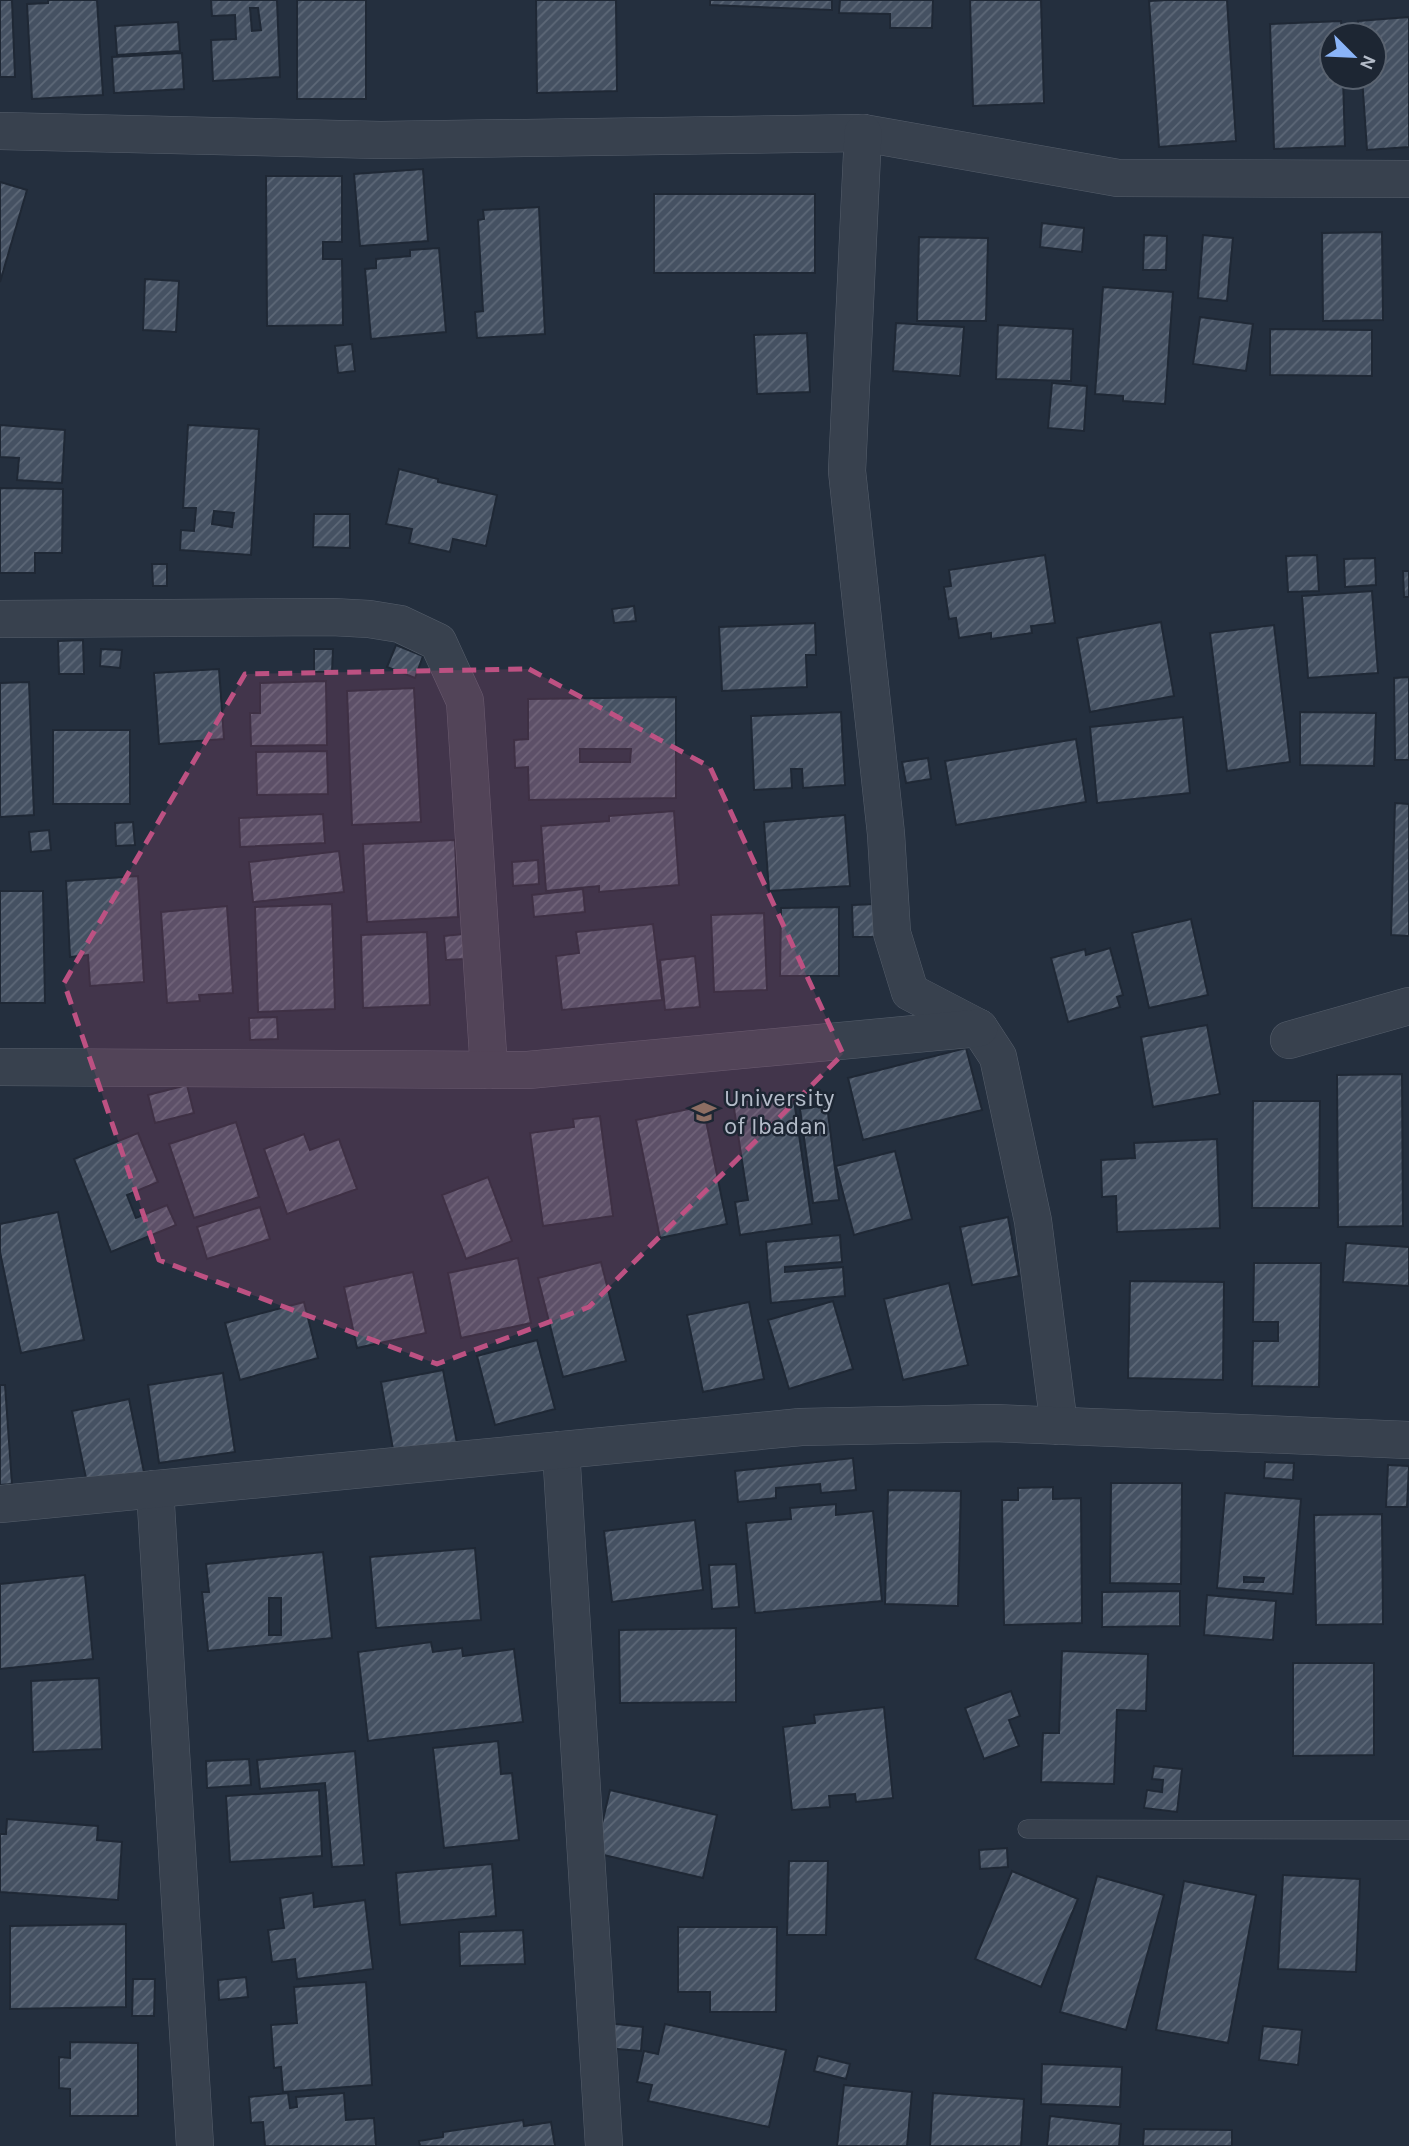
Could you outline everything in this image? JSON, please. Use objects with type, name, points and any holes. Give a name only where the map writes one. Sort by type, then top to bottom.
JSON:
[{"type":"street","points":[[0,131],[381,140],[863,133],[1118,178],[1409,179]]},
{"type":"street","points":[[863,133],[847,471],[886,834],[892,933],[910,992],[979,1028],[998,1057],[1033,1222],[1059,1426]]},
{"type":"street","points":[[0,619],[369,619],[400,624],[438,642],[466,701],[489,1070]]},
{"type":"street","points":[[1289,1040],[1409,1006]]},
{"type":"street","points":[[0,1067],[528,1070],[979,1028]]},
{"type":"street","points":[[0,1504],[801,1427],[994,1423],[1409,1440]]},
{"type":"street","points":[[561,1450],[604,2146]]},
{"type":"street","points":[[155,1489],[195,2146]]},
{"type":"lane","points":[[1027,1829],[1409,1830]]},
{"type":"highlighted area","points":[[529,669],[710,767],[843,1054],[589,1307],[437,1364],[159,1260],[64,983],[245,674]]},
{"type":"building","points":[[0,0],[12,0],[15,77],[0,77]]},
{"type":"building","points":[[48,0],[97,0],[103,95],[32,99],[27,4],[48,3]]},
{"type":"building","points":[[211,0],[277,0],[280,77],[213,81],[211,40],[236,39],[235,15],[212,16]],"holes":[[[250,8],[258,8],[261,30],[252,31]]]},
{"type":"building","points":[[297,0],[366,0],[366,99],[297,99]]},
{"type":"building","points":[[536,0],[616,0],[617,91],[537,93]]},
{"type":"building","points":[[710,0],[832,0],[832,10],[710,5]]},
{"type":"building","points":[[840,0],[933,0],[932,28],[890,28],[890,14],[839,13]]},
{"type":"building","points":[[970,0],[1041,0],[1044,103],[973,106]]},
{"type":"building","points":[[1227,0],[1236,141],[1159,147],[1149,1]]},
{"type":"building","points":[[1409,17],[1409,147],[1367,150],[1363,91],[1388,91],[1388,21],[1358,21]]},
{"type":"building","points":[[178,22],[180,51],[117,55],[115,26]]},
{"type":"building","points":[[1318,22],[1318,91],[1343,91],[1345,146],[1274,149],[1270,24]]},
{"type":"building","points":[[182,53],[184,89],[114,93],[112,57]]},
{"type":"building","points":[[423,169],[428,241],[360,246],[354,174]]},
{"type":"building","points":[[266,176],[342,176],[342,242],[323,242],[323,259],[342,259],[343,325],[267,326]]},
{"type":"building","points":[[0,182],[27,190],[0,282]]},
{"type":"building","points":[[654,194],[815,194],[815,273],[654,273]]},
{"type":"building","points":[[539,207],[545,334],[477,338],[475,312],[483,311],[478,220],[484,219],[483,210]]},
{"type":"building","points":[[1042,223],[1084,228],[1082,252],[1040,247]]},
{"type":"building","points":[[1382,232],[1383,320],[1323,321],[1322,233]]},
{"type":"building","points":[[1144,235],[1167,236],[1166,270],[1143,270]]},
{"type":"building","points":[[1203,235],[1233,238],[1227,301],[1198,298]]},
{"type":"building","points":[[919,237],[988,238],[986,321],[917,321]]},
{"type":"building","points":[[439,248],[446,332],[371,339],[365,269],[376,268],[376,259],[410,256],[410,250]]},
{"type":"building","points":[[145,279],[179,281],[176,332],[143,330]]},
{"type":"building","points":[[1103,287],[1173,292],[1165,404],[1123,401],[1123,396],[1095,394]]},
{"type":"building","points":[[1200,317],[1253,324],[1246,371],[1193,364]]},
{"type":"building","points":[[896,323],[964,327],[960,376],[893,371]]},
{"type":"building","points":[[998,325],[1073,329],[1071,381],[996,379]]},
{"type":"building","points":[[1270,329],[1372,330],[1372,376],[1270,375]]},
{"type":"building","points":[[807,333],[810,392],[757,394],[754,335]]},
{"type":"building","points":[[352,344],[355,371],[338,373],[335,346]]},
{"type":"building","points":[[1052,383],[1087,386],[1084,431],[1048,428]]},
{"type":"building","points":[[0,425],[65,430],[62,483],[17,480],[19,458],[0,457]]},
{"type":"building","points":[[188,425],[259,429],[251,555],[180,550],[181,530],[194,531],[196,508],[183,508]],"holes":[[[214,511],[234,513],[232,527],[212,524]]]},
{"type":"building","points":[[399,469],[438,479],[438,482],[497,495],[486,546],[453,539],[450,552],[409,543],[412,529],[386,524]]},
{"type":"building","points":[[0,488],[63,489],[62,553],[35,553],[35,573],[0,573]]},
{"type":"building","points":[[314,514],[350,514],[350,548],[313,547]]},
{"type":"building","points":[[1045,555],[1055,623],[1031,626],[1032,633],[991,639],[991,633],[959,638],[956,618],[949,619],[944,587],[951,586],[949,570]]},
{"type":"building","points":[[1317,555],[1319,591],[1288,592],[1286,556]]},
{"type":"building","points":[[1375,558],[1376,585],[1345,587],[1344,559]]},
{"type":"building","points":[[152,564],[167,564],[167,586],[153,586]]},
{"type":"building","points":[[1403,571],[1409,571],[1409,597],[1404,597]]},
{"type":"building","points":[[1372,591],[1378,673],[1308,678],[1302,596]]},
{"type":"building","points":[[634,606],[636,621],[614,623],[612,609]]},
{"type":"building","points":[[1161,622],[1174,696],[1090,712],[1077,638]]},
{"type":"building","points":[[815,623],[816,655],[806,655],[807,687],[722,691],[719,627]]},
{"type":"building","points":[[1274,625],[1290,762],[1227,771],[1210,633]]},
{"type":"building","points":[[83,640],[84,674],[59,674],[58,641]]},
{"type":"building","points":[[396,645],[423,656],[415,678],[387,667]]},
{"type":"building","points":[[101,649],[122,650],[120,668],[100,666]]},
{"type":"building","points":[[314,649],[333,649],[332,672],[314,672]]},
{"type":"building","points":[[219,669],[224,739],[159,744],[154,673]]},
{"type":"building","points":[[1409,677],[1409,760],[1395,760],[1394,678]]},
{"type":"building","points":[[326,681],[327,745],[251,746],[250,713],[260,713],[260,683]]},
{"type":"building","points":[[29,682],[34,815],[0,817],[0,683]]},
{"type":"building","points":[[414,688],[421,822],[352,825],[347,691]]},
{"type":"building","points":[[676,697],[676,798],[529,800],[528,767],[515,768],[514,740],[528,739],[528,699]],"holes":[[[580,749],[631,749],[630,762],[580,762]]]},
{"type":"building","points":[[841,712],[845,785],[803,788],[802,769],[791,769],[792,788],[754,790],[751,716]]},
{"type":"building","points":[[1300,712],[1376,713],[1374,766],[1300,765]]},
{"type":"building","points":[[1183,717],[1190,793],[1097,803],[1090,727]]},
{"type":"building","points":[[53,730],[130,730],[130,804],[53,804]]},
{"type":"building","points":[[1076,739],[1086,802],[956,825],[945,761]]},
{"type":"building","points":[[327,751],[328,794],[257,795],[256,752]]},
{"type":"building","points":[[928,758],[931,779],[906,783],[902,762]]},
{"type":"building","points":[[1395,803],[1409,804],[1409,936],[1391,935]]},
{"type":"building","points":[[674,811],[679,885],[599,892],[599,886],[546,891],[541,826],[609,821],[609,816]]},
{"type":"building","points":[[323,814],[325,843],[240,847],[239,818]]},
{"type":"building","points":[[845,815],[850,886],[769,891],[764,822]]},
{"type":"building","points":[[133,822],[135,845],[116,846],[115,823]]},
{"type":"building","points":[[49,830],[51,850],[31,852],[29,832]]},
{"type":"building","points":[[455,840],[458,917],[367,922],[363,844]]},
{"type":"building","points":[[339,851],[344,892],[253,902],[249,862]]},
{"type":"building","points":[[538,860],[539,884],[513,886],[512,862]]},
{"type":"building","points":[[138,876],[144,982],[90,986],[88,955],[70,957],[66,881]]},
{"type":"building","points":[[583,889],[585,912],[534,917],[532,895]]},
{"type":"building","points":[[0,891],[43,891],[45,1003],[0,1003]]},
{"type":"building","points":[[332,904],[335,1009],[258,1012],[255,907]]},
{"type":"building","points":[[877,904],[879,937],[853,937],[852,905]]},
{"type":"building","points":[[227,906],[233,993],[199,995],[200,1001],[167,1003],[161,912]]},
{"type":"building","points":[[839,907],[839,976],[780,976],[781,908]]},
{"type":"building","points":[[764,913],[767,990],[714,992],[711,915]]},
{"type":"building","points":[[1191,919],[1208,995],[1149,1008],[1132,933]]},
{"type":"building","points":[[653,924],[662,1000],[562,1010],[556,956],[579,953],[576,932]]},
{"type":"building","points":[[427,932],[430,1005],[363,1008],[361,935]]},
{"type":"building","points":[[463,934],[465,959],[446,960],[444,936]]},
{"type":"building","points":[[1110,948],[1123,995],[1117,997],[1120,1007],[1068,1022],[1051,958],[1085,949],[1086,955]]},
{"type":"building","points":[[695,956],[700,1007],[665,1010],[660,960]]},
{"type":"building","points":[[277,1017],[278,1039],[250,1040],[249,1018]]},
{"type":"building","points":[[1207,1025],[1220,1094],[1153,1107],[1141,1037]]},
{"type":"building","points":[[966,1048],[982,1110],[863,1140],[848,1078]]},
{"type":"building","points":[[1402,1074],[1403,1226],[1338,1227],[1337,1075]]},
{"type":"building","points":[[187,1085],[194,1113],[155,1123],[148,1095]]},
{"type":"building","points":[[793,1093],[812,1224],[740,1235],[735,1202],[748,1200],[733,1102]]},
{"type":"building","points":[[1253,1101],[1320,1101],[1319,1208],[1252,1208]]},
{"type":"building","points":[[827,1105],[839,1200],[813,1203],[800,1109]]},
{"type":"building","points":[[703,1106],[727,1224],[660,1238],[636,1120]]},
{"type":"building","points":[[600,1116],[613,1216],[543,1226],[530,1133],[574,1127],[573,1119]]},
{"type":"building","points":[[236,1122],[259,1197],[194,1218],[169,1144]]},
{"type":"building","points":[[138,1133],[158,1182],[127,1195],[136,1218],[167,1205],[176,1225],[111,1252],[74,1159]]},
{"type":"building","points":[[304,1134],[310,1150],[339,1139],[357,1189],[287,1214],[264,1149]]},
{"type":"building","points":[[1217,1139],[1220,1228],[1117,1232],[1116,1196],[1102,1197],[1101,1160],[1135,1158],[1134,1143]]},
{"type":"building","points":[[895,1151],[912,1219],[854,1235],[836,1166]]},
{"type":"building","points":[[488,1177],[512,1241],[466,1259],[442,1195]]},
{"type":"building","points":[[260,1207],[270,1239],[207,1259],[197,1227]]},
{"type":"building","points":[[58,1212],[84,1340],[21,1353],[0,1252],[0,1224]]},
{"type":"building","points":[[1008,1217],[1019,1276],[972,1285],[960,1227]]},
{"type":"building","points":[[840,1235],[842,1262],[785,1267],[785,1272],[843,1267],[845,1296],[771,1303],[766,1242]]},
{"type":"building","points":[[1346,1243],[1409,1247],[1409,1286],[1343,1282]]},
{"type":"building","points":[[518,1258],[531,1323],[461,1338],[448,1273]]},
{"type":"building","points":[[601,1262],[626,1361],[563,1377],[538,1278]]},
{"type":"building","points":[[1254,1263],[1321,1263],[1319,1387],[1252,1386],[1253,1341],[1278,1341],[1278,1322],[1253,1322]]},
{"type":"building","points":[[413,1272],[426,1333],[357,1348],[344,1287]]},
{"type":"building","points":[[1130,1281],[1224,1282],[1223,1380],[1128,1378]]},
{"type":"building","points":[[949,1283],[968,1365],[903,1380],[884,1299]]},
{"type":"building","points":[[833,1301],[853,1369],[789,1389],[768,1320]]},
{"type":"building","points":[[304,1302],[318,1358],[240,1380],[225,1323]]},
{"type":"building","points":[[749,1302],[764,1379],[703,1392],[687,1315]]},
{"type":"building","points":[[537,1340],[555,1409],[495,1425],[477,1356]]},
{"type":"building","points":[[443,1370],[457,1443],[394,1455],[381,1382]]},
{"type":"building","points":[[223,1373],[235,1452],[159,1463],[148,1385]]},
{"type":"building","points":[[0,1385],[5,1385],[12,1484],[0,1485]]},
{"type":"building","points":[[129,1399],[145,1477],[88,1488],[72,1411]]},
{"type":"building","points":[[853,1458],[856,1490],[821,1493],[820,1484],[776,1488],[776,1498],[738,1502],[735,1471]]},
{"type":"building","points":[[1265,1462],[1294,1463],[1293,1480],[1264,1478]]},
{"type":"building","points":[[1388,1465],[1409,1466],[1407,1507],[1386,1507]]},
{"type":"building","points":[[1111,1483],[1182,1483],[1181,1584],[1110,1583]]},
{"type":"building","points":[[1053,1487],[1053,1499],[1081,1498],[1082,1623],[1004,1625],[1002,1500],[1018,1500],[1018,1488]]},
{"type":"building","points":[[888,1490],[961,1491],[958,1606],[885,1604]]},
{"type":"building","points":[[1225,1493],[1301,1499],[1293,1594],[1217,1588]],"holes":[[[1244,1577],[1264,1578],[1263,1582],[1244,1582]]]},
{"type":"building","points":[[836,1504],[836,1515],[873,1511],[882,1601],[755,1613],[746,1523],[791,1519],[790,1508]]},
{"type":"building","points":[[1382,1514],[1383,1624],[1316,1625],[1314,1515]]},
{"type":"building","points":[[695,1520],[703,1590],[612,1602],[604,1531]]},
{"type":"building","points":[[475,1548],[481,1620],[376,1628],[370,1557]]},
{"type":"building","points":[[323,1552],[332,1638],[208,1651],[202,1592],[209,1592],[206,1564]],"holes":[[[269,1598],[281,1598],[281,1635],[269,1635]]]},
{"type":"building","points":[[736,1564],[739,1607],[712,1609],[709,1565]]},
{"type":"building","points":[[85,1575],[93,1659],[0,1669],[0,1584]]},
{"type":"building","points":[[1180,1591],[1180,1626],[1102,1627],[1102,1592]]},
{"type":"building","points":[[1207,1595],[1276,1601],[1273,1640],[1204,1635]]},
{"type":"building","points":[[736,1628],[736,1702],[620,1703],[619,1630]]},
{"type":"building","points":[[431,1642],[433,1652],[462,1648],[463,1656],[514,1649],[523,1722],[368,1741],[358,1652]]},
{"type":"building","points":[[1062,1651],[1148,1654],[1146,1711],[1117,1710],[1114,1784],[1041,1782],[1043,1733],[1059,1733]]},
{"type":"building","points":[[1293,1663],[1374,1663],[1374,1755],[1293,1756]]},
{"type":"building","points":[[99,1678],[102,1749],[33,1752],[31,1681]]},
{"type":"building","points":[[1011,1691],[1020,1716],[1009,1720],[1019,1746],[984,1759],[965,1708]]},
{"type":"building","points":[[884,1707],[893,1798],[856,1802],[855,1794],[829,1796],[830,1807],[792,1810],[783,1727],[815,1723],[814,1715]]},
{"type":"building","points":[[498,1741],[501,1774],[512,1773],[519,1840],[444,1848],[433,1748]]},
{"type":"building","points":[[355,1751],[364,1865],[332,1867],[325,1783],[260,1789],[257,1760]]},
{"type":"building","points":[[249,1759],[251,1785],[207,1788],[206,1761]]},
{"type":"building","points":[[1154,1766],[1182,1769],[1177,1812],[1144,1808],[1147,1790],[1162,1792],[1163,1780],[1152,1779]]},
{"type":"building","points":[[319,1790],[322,1856],[230,1862],[226,1796]]},
{"type":"building","points":[[610,1790],[717,1815],[703,1878],[595,1853]]},
{"type":"building","points":[[7,1819],[98,1826],[97,1840],[122,1842],[118,1900],[0,1892],[0,1834],[6,1834]]},
{"type":"building","points":[[1007,1848],[1008,1867],[980,1869],[979,1850]]},
{"type":"building","points":[[789,1861],[828,1861],[826,1935],[787,1935]]},
{"type":"building","points":[[492,1864],[496,1916],[400,1925],[396,1873]]},
{"type":"building","points":[[1012,1871],[1078,1899],[1041,1987],[975,1959]]},
{"type":"building","points":[[1283,1875],[1360,1879],[1356,1972],[1278,1969]]},
{"type":"building","points":[[1097,1876],[1164,1895],[1126,2030],[1060,2012]]},
{"type":"building","points":[[1184,1881],[1256,1895],[1228,2043],[1156,2030]]},
{"type":"building","points":[[313,1893],[314,1907],[365,1900],[373,1969],[297,1979],[295,1959],[272,1962],[268,1930],[284,1928],[280,1898]]},
{"type":"building","points":[[126,1924],[126,2007],[10,2009],[10,1926]]},
{"type":"building","points":[[678,1927],[777,1927],[776,2012],[710,2012],[710,1992],[678,1992]]},
{"type":"building","points":[[523,1930],[525,1964],[460,1966],[459,1932]]},
{"type":"building","points":[[246,1977],[248,1997],[219,2000],[218,1980]]},
{"type":"building","points":[[133,1979],[155,1979],[154,2016],[132,2016]]},
{"type":"building","points":[[366,1982],[372,2085],[283,2092],[281,2067],[274,2068],[271,2025],[297,2023],[294,1987]]},
{"type":"building","points":[[607,2023],[643,2027],[641,2051],[605,2048]]},
{"type":"building","points":[[665,2024],[786,2050],[769,2127],[648,2101],[652,2085],[637,2082],[644,2051],[658,2054]]},
{"type":"building","points":[[1263,2026],[1302,2030],[1298,2065],[1259,2060]]},
{"type":"building","points":[[70,2042],[138,2043],[138,2116],[70,2116],[70,2089],[59,2088],[59,2057],[70,2058]]},
{"type":"building","points":[[818,2056],[850,2064],[846,2079],[814,2071]]},
{"type":"building","points":[[1042,2064],[1122,2067],[1120,2107],[1041,2104]]},
{"type":"building","points":[[844,2085],[912,2092],[907,2146],[837,2146]]},
{"type":"building","points":[[288,2093],[290,2108],[297,2107],[296,2097],[344,2093],[346,2120],[374,2118],[376,2146],[265,2146],[263,2122],[251,2123],[249,2097]]},
{"type":"building","points":[[933,2093],[1024,2099],[1021,2146],[930,2146]]},
{"type":"building","points":[[1050,2116],[1121,2124],[1119,2146],[1047,2146]]},
{"type":"building","points":[[523,2120],[524,2126],[551,2122],[555,2146],[420,2146],[419,2141],[443,2137],[443,2132]]},
{"type":"building","points":[[1144,2129],[1232,2130],[1232,2146],[1143,2146]]},
{"type":"place","name":"University of Ibadan","points":[[704,1112]]}]
